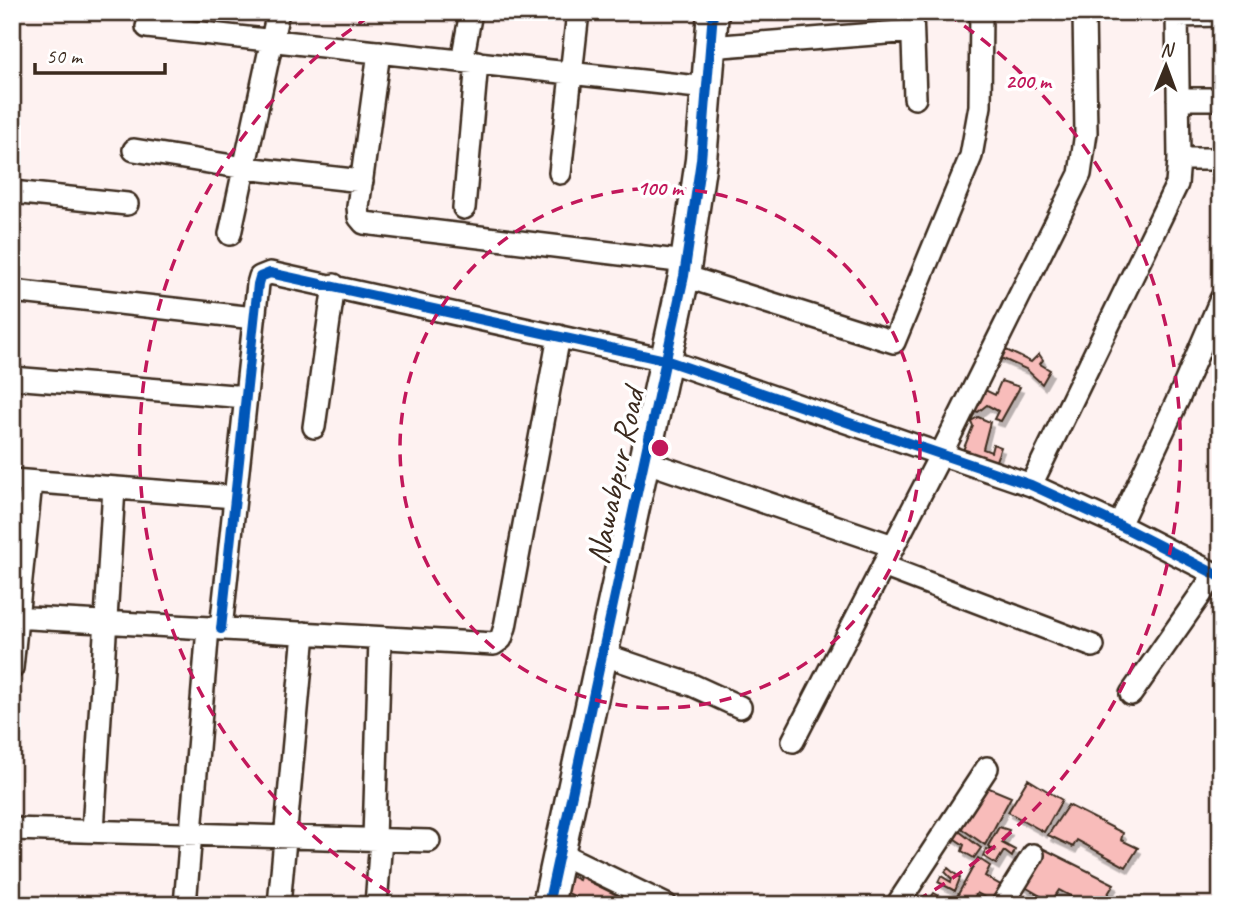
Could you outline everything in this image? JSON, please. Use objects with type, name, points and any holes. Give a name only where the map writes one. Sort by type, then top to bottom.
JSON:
[{"type":"street","points":[[230,234],[278,12]]},
{"type":"street","points":[[464,208],[471,12]]},
{"type":"street","points":[[560,173],[578,12]]},
{"type":"street","name":"Nawabpur Road","points":[[548,905],[685,269],[701,160],[713,12]]},
{"type":"street","points":[[379,52],[358,207],[359,216],[364,223],[685,269],[894,342],[971,156],[980,106],[981,12]]},
{"type":"street","points":[[793,741],[941,454],[1080,174],[1086,133],[1084,12]]},
{"type":"street","points":[[1031,485],[1177,184],[1177,14],[1221,15]]},
{"type":"street","points":[[710,47],[912,22],[915,99]]},
{"type":"street","points":[[147,27],[707,88]]},
{"type":"street","points":[[1178,99],[1221,99]]},
{"type":"street","points":[[134,150],[244,168],[362,181]]},
{"type":"street","points":[[1179,159],[1221,159]]},
{"type":"street","points":[[12,192],[127,204]]},
{"type":"street","points":[[186,905],[191,834],[215,628],[235,497],[258,284],[264,274],[279,272],[666,360],[1031,485],[1119,524],[1218,576],[1131,694]]},
{"type":"street","points":[[314,427],[334,285]]},
{"type":"street","points":[[12,291],[254,318]]},
{"type":"street","points":[[1119,524],[1180,395],[1221,299]]},
{"type":"street","points":[[15,617],[494,644],[501,639],[559,336]]},
{"type":"street","points":[[12,378],[246,397]]},
{"type":"street","points":[[644,461],[893,546]]},
{"type":"street","points":[[12,668],[22,481],[235,497]]},
{"type":"street","points":[[93,831],[114,488]]},
{"type":"street","points":[[883,566],[1093,646]]},
{"type":"street","points":[[279,905],[304,634]]},
{"type":"street","points":[[376,905],[380,638]]},
{"type":"street","points":[[602,654],[692,685],[740,707]]},
{"type":"street","points":[[897,905],[987,768]]},
{"type":"street","points":[[12,829],[429,841]]},
{"type":"street","points":[[559,853],[666,905]]},
{"type":"street","points":[[1003,905],[1033,855]]},
{"type":"building","points":[[883,12],[907,12],[907,25],[884,24]]},
{"type":"building","points":[[1000,347],[1031,362],[1039,354],[1043,360],[1040,364],[1050,370],[1042,384],[1026,369],[994,355]]},
{"type":"building","points":[[1001,381],[1020,387],[1001,421],[994,419],[998,411],[987,405],[978,412],[969,409],[981,388],[995,395]]},
{"type":"building","points":[[978,417],[990,422],[983,449],[991,452],[993,444],[1001,447],[995,463],[961,455],[973,426],[971,421]]},
{"type":"building","points":[[1028,779],[1062,800],[1044,832],[1008,812]]},
{"type":"building","points":[[982,785],[1011,797],[985,845],[955,824]]},
{"type":"building","points":[[1068,805],[1123,833],[1121,840],[1138,848],[1126,867],[1077,840],[1073,847],[1048,835]]},
{"type":"building","points":[[999,827],[1009,830],[1002,843],[1015,850],[1012,857],[1004,851],[996,864],[983,856],[986,849],[996,851],[988,846]]},
{"type":"building","points":[[955,828],[981,848],[974,858],[962,851],[964,845],[949,835]]},
{"type":"building","points":[[1042,848],[1114,884],[1101,905],[1087,905],[1059,890],[1051,902],[1020,884]]},
{"type":"building","points":[[978,858],[990,866],[985,876],[1004,887],[997,904],[977,893],[969,905],[955,900]]},
{"type":"building","points":[[571,862],[593,878],[590,882],[621,897],[617,905],[591,905],[564,891],[567,874],[579,880],[580,877],[569,871]]},
{"type":"building","points":[[948,868],[960,878],[955,891],[938,882],[941,876],[951,882],[952,879],[945,872]]},
{"type":"building","points":[[934,893],[948,901],[946,905],[926,905]]},
{"type":"cycle path","points":[[548,905],[684,276],[701,160],[713,12]]},
{"type":"cycle path","points":[[221,629],[258,284],[260,277],[270,273],[665,360],[1031,485],[1119,525],[1221,577]]}]
